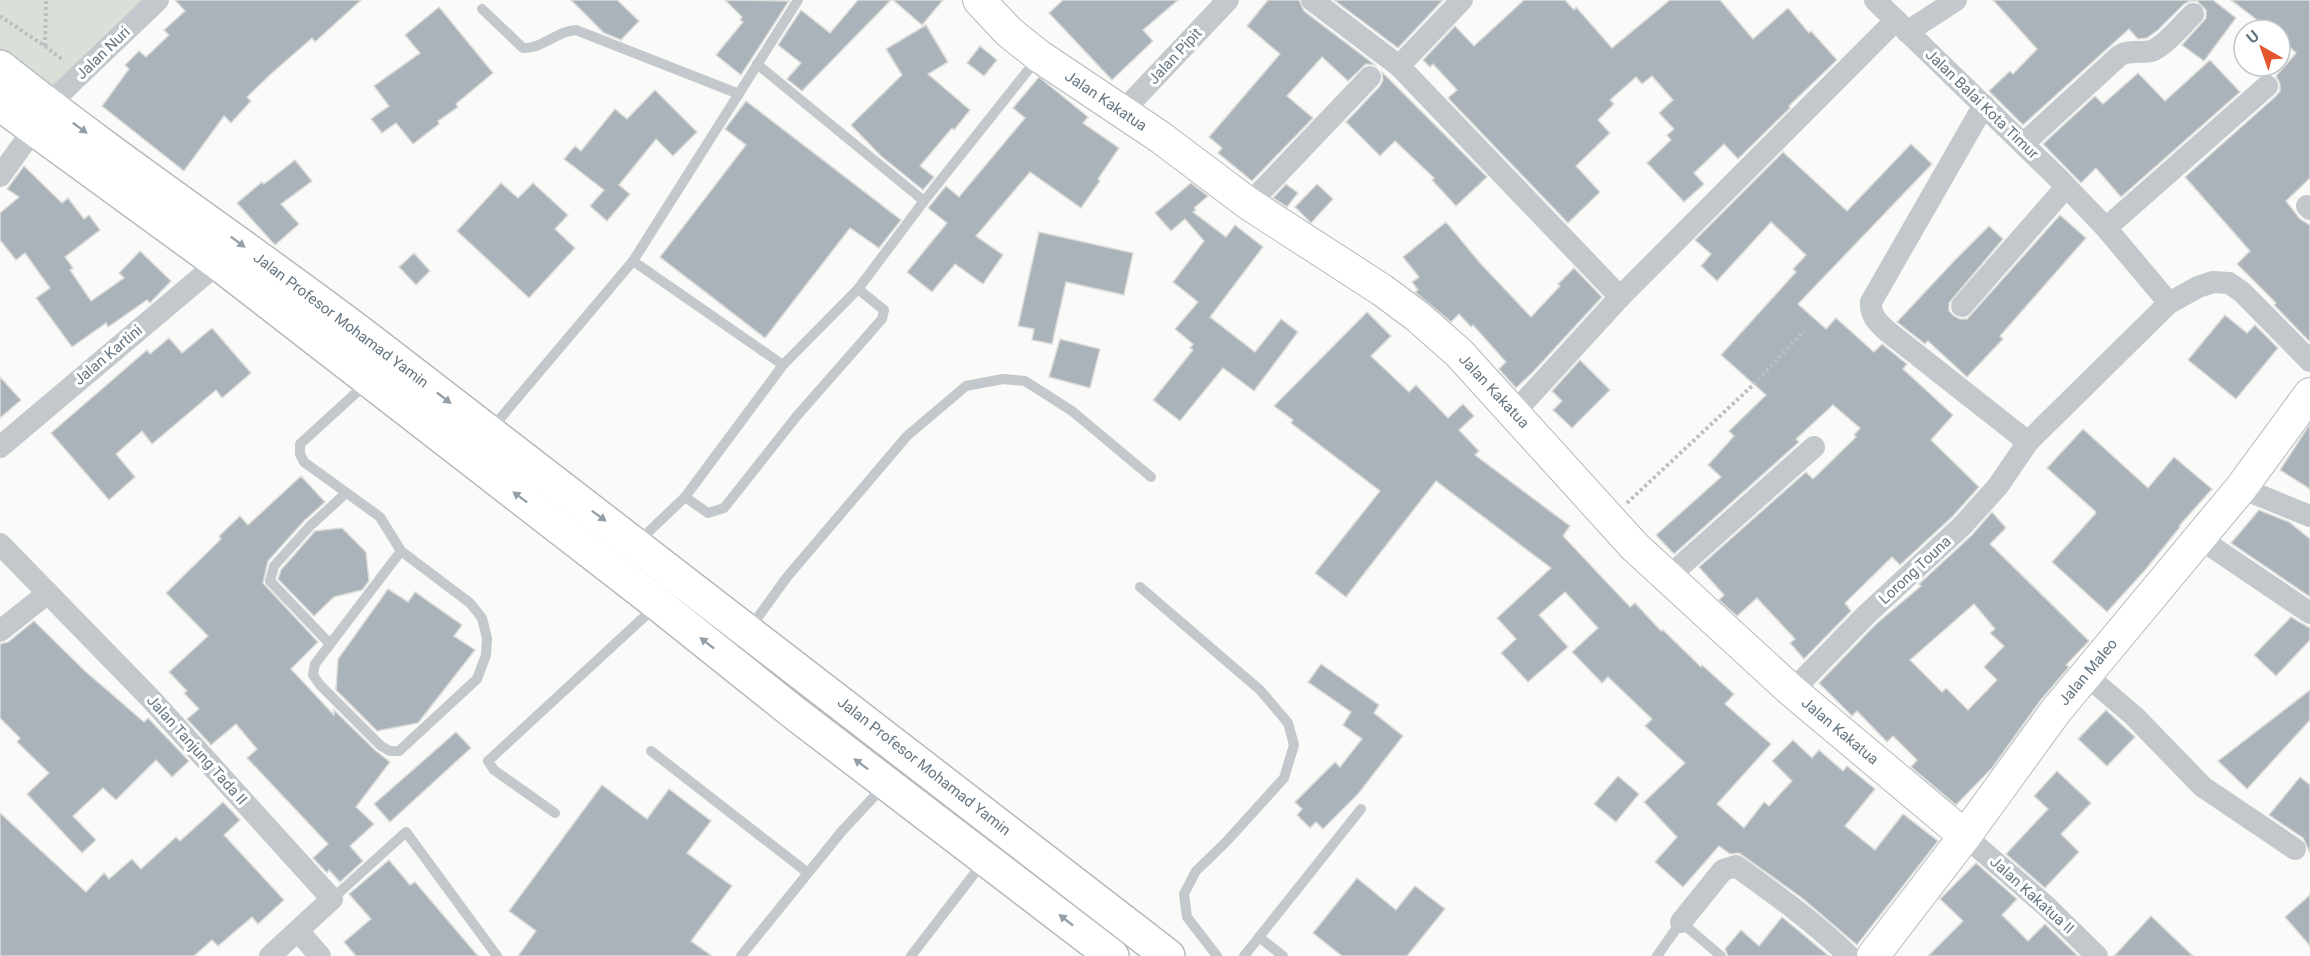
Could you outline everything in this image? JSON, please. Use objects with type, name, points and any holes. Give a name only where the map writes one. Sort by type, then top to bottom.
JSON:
[{"type":"main road","name":"Jalan Profesor Mohamad Yamin","points":[[0,67],[41,117],[218,262],[370,380],[669,591],[886,783],[1112,956]]},
{"type":"main road","name":"Jalan Profesor Mohamad Yamin","points":[[0,104],[41,117],[273,268],[636,544],[669,591],[748,630],[1168,956]]},
{"type":"main road","points":[[886,783],[908,753]]},
{"type":"street","name":"Jalan Nuri","points":[[0,176],[41,117],[80,74],[158,0]]},
{"type":"street","name":"Jalan Kakatua","points":[[979,0],[1009,32],[1039,57],[1160,137],[1249,204],[1382,290],[1417,316],[1459,353],[1609,520],[1667,578],[1792,691],[1965,836]]},
{"type":"street","name":"Jalan Pipit","points":[[1122,112],[1228,0]]},
{"type":"street","points":[[1312,0],[1399,66],[1620,297]]},
{"type":"street","points":[[1399,66],[1462,0]]},
{"type":"street","name":"Jalan Balai Kota Timur","points":[[1875,0],[2088,209],[2169,303]]},
{"type":"street","points":[[1514,414],[1620,297],[1901,26],[1956,0]]},
{"type":"street","points":[[2024,144],[2119,56],[2129,51],[2148,52],[2160,47],[2193,14]]},
{"type":"street","points":[[1249,204],[1370,78]]},
{"type":"street","points":[[2106,228],[2267,86]]},
{"type":"street","points":[[1984,105],[1871,302],[1871,311],[1887,331],[2028,442]]},
{"type":"street","points":[[1962,306],[2066,187]]},
{"type":"street","name":"Jalan Kartini","points":[[0,447],[218,262]]},
{"type":"street","name":"Lorong Touna","points":[[1792,691],[1866,615],[1969,519],[1998,486],[2028,442],[2169,303],[2198,287],[2213,282],[2229,283],[2242,292],[2310,361]]},
{"type":"street","name":"Jalan Maleo","points":[[1873,956],[1965,836],[2055,712],[2241,488],[2310,394]]},
{"type":"street","points":[[1667,578],[1814,447]]},
{"type":"street","points":[[2241,488],[2310,516]]},
{"type":"street","points":[[2199,538],[2310,613]]},
{"type":"street","name":"Jalan Tanjung Tada II","points":[[0,544],[151,699],[332,899]]},
{"type":"street","points":[[0,631],[48,593]]},
{"type":"street","points":[[2086,675],[2134,716],[2203,787],[2295,849]]},
{"type":"street","name":"Jalan Kakatua II","points":[[1965,836],[2046,906],[2097,956]]},
{"type":"street","points":[[1681,922],[1723,870],[1736,866],[1802,913],[1849,956]]},
{"type":"street","points":[[270,956],[332,899]]},
{"type":"street","points":[[298,931],[320,956]]},
{"type":"lane","points":[[488,432],[633,261],[798,0]]},
{"type":"lane","points":[[482,9],[523,48],[532,48],[567,30],[576,30],[739,94]]},
{"type":"lane","points":[[636,544],[685,497],[783,365],[858,289],[924,201],[1039,57]]},
{"type":"lane","points":[[757,64],[924,201]]},
{"type":"lane","points":[[633,261],[783,365]]},
{"type":"lane","points":[[685,497],[708,513],[724,508],[796,417],[882,319],[884,310],[858,289]]},
{"type":"lane","points":[[748,630],[787,577],[907,436],[966,386],[1003,379],[1025,381],[1072,411],[1151,477]]},
{"type":"lane","points":[[370,380],[300,444],[300,454],[304,462],[345,494],[380,517],[401,551],[470,603],[482,618],[487,638],[486,655],[477,679],[399,751],[390,752],[381,746],[320,686],[313,675],[315,664],[401,551]]},
{"type":"lane","points":[[330,644],[270,581],[274,566],[310,526],[345,494]]},
{"type":"lane","points":[[1140,587],[1260,690],[1288,723],[1294,745],[1284,778],[1226,842],[1196,871],[1184,894],[1187,917],[1217,956]]},
{"type":"lane","points":[[555,813],[494,770],[488,761],[669,591]]},
{"type":"lane","points":[[651,751],[808,873]]},
{"type":"lane","points":[[741,956],[842,831],[886,783]]},
{"type":"lane","points":[[1244,956],[1361,809]]},
{"type":"lane","points":[[332,899],[406,832],[497,956]]},
{"type":"lane","points":[[911,956],[985,860]]},
{"type":"lane","points":[[1658,956],[1681,922],[1721,956]]},
{"type":"lane","points":[[1259,937],[1283,956]]},
{"type":"path","points":[[45,46],[46,0]]},
{"type":"path","points":[[0,16],[45,46],[80,74]]},
{"type":"path","points":[[1609,520],[1752,386],[1804,331]]},
{"type":"shaded area","points":[[0,0],[169,0],[57,105],[0,62]]},
{"type":"building","points":[[175,0],[361,0],[315,42],[312,38],[271,74],[247,97],[251,101],[231,123],[224,116],[184,171],[102,106],[129,69],[125,65],[139,51],[146,57],[169,35],[164,30],[185,11]]},
{"type":"building","points":[[571,0],[617,0],[639,21],[621,40],[604,33]]},
{"type":"building","points":[[725,0],[789,1],[741,75],[716,55],[743,22],[740,20],[742,17]]},
{"type":"building","points":[[858,0],[891,0],[802,91],[787,79],[801,63],[778,45],[801,10],[830,33]]},
{"type":"building","points":[[893,0],[943,0],[922,25]]},
{"type":"building","points":[[1063,0],[1178,0],[1143,30],[1153,41],[1112,80],[1049,13]]},
{"type":"building","points":[[1268,0],[1299,0],[1304,11],[1375,65],[1366,64],[1348,81],[1322,57],[1287,96],[1313,118],[1252,181],[1218,153],[1222,148],[1209,137],[1280,54],[1247,26]]},
{"type":"building","points":[[1334,0],[1443,0],[1398,48]]},
{"type":"building","points":[[1524,0],[1565,0],[1574,10],[1576,7],[1612,48],[1670,0],[1720,0],[1753,39],[1788,8],[1809,33],[1811,31],[1837,60],[1738,159],[1724,144],[1694,173],[1704,184],[1684,202],[1647,163],[1671,140],[1667,135],[1674,129],[1659,113],[1673,100],[1652,76],[1642,84],[1636,77],[1610,100],[1614,104],[1598,120],[1610,133],[1576,166],[1600,192],[1568,223],[1448,98],[1457,90],[1433,64],[1430,67],[1423,60],[1455,26],[1474,46]]},
{"type":"building","points":[[1993,0],[2213,0],[2236,18],[2232,18],[2232,23],[2204,61],[2182,45],[2206,18],[2206,10],[2197,1],[2184,4],[2147,38],[2138,39],[2129,29],[2023,125],[1989,91],[2010,71],[2013,74],[2037,49]]},
{"type":"building","points":[[2231,0],[2310,0],[2310,178],[2286,201],[2300,219],[2310,225],[2310,342],[2274,305],[2276,303],[2237,264],[2250,251],[2185,177],[2276,96],[2280,91],[2277,78],[2292,78],[2292,58],[2296,53],[2292,49],[2292,18],[2254,18]]},
{"type":"building","points":[[439,7],[493,73],[456,104],[458,107],[438,121],[439,124],[413,144],[396,123],[382,133],[371,119],[389,106],[374,86],[420,53],[405,35]]},
{"type":"building","points":[[926,25],[948,62],[928,74],[970,110],[920,166],[934,177],[923,190],[881,156],[851,125],[902,75],[886,49]]},
{"type":"building","points":[[980,46],[997,60],[984,76],[967,63]]},
{"type":"building","points":[[2210,60],[2240,92],[2121,197],[2096,168],[2081,183],[2043,144],[2095,96],[2103,104],[2138,73],[2165,101]]},
{"type":"building","points":[[1382,72],[1487,177],[1456,206],[1432,180],[1434,178],[1395,141],[1380,156],[1346,122],[1380,86],[1383,80]]},
{"type":"building","points":[[1039,77],[1088,117],[1083,123],[1119,148],[1081,208],[1030,172],[976,236],[1003,255],[983,284],[955,264],[932,292],[907,272],[947,223],[928,208],[946,186],[959,197],[1025,118],[1013,108]]},
{"type":"building","points":[[655,90],[697,132],[673,156],[656,139],[619,185],[630,194],[607,221],[590,206],[604,190],[564,159],[575,146],[581,151],[615,109],[627,119]]},
{"type":"building","points":[[746,101],[901,220],[879,248],[850,228],[765,338],[660,257],[746,145],[725,129]]},
{"type":"building","points":[[1911,144],[1932,164],[1798,304],[1826,329],[1836,318],[1874,352],[1882,344],[1907,364],[1903,369],[1953,415],[1931,440],[1979,487],[1953,516],[1900,565],[1892,557],[1845,603],[1851,611],[1804,659],[1790,643],[1795,639],[1757,598],[1737,616],[1719,600],[1724,595],[1699,567],[1806,472],[1813,479],[1856,437],[1854,435],[1860,428],[1833,405],[1796,439],[1799,442],[1674,554],[1656,535],[1721,477],[1708,465],[1734,436],[1729,431],[1766,395],[1721,355],[1796,272],[1793,269],[1806,255],[1771,222],[1717,281],[1701,266],[1711,254],[1695,240],[1783,152],[1847,211]]},
{"type":"building","points":[[295,160],[312,181],[281,204],[299,224],[275,245],[237,203],[262,182],[264,184]]},
{"type":"building","points":[[24,166],[62,203],[68,198],[84,219],[89,215],[100,230],[65,257],[73,268],[70,270],[91,301],[124,278],[119,273],[140,251],[171,281],[150,303],[147,300],[108,327],[106,323],[72,347],[36,298],[50,288],[25,253],[16,260],[0,240],[0,213],[19,197],[7,189]]},
{"type":"building","points":[[501,183],[518,198],[533,183],[568,215],[555,229],[575,248],[529,298],[457,231]]},
{"type":"building","points":[[1191,183],[1208,196],[1194,208],[1196,210],[1193,212],[1226,237],[1235,225],[1263,247],[1210,317],[1255,352],[1281,319],[1298,332],[1254,391],[1223,368],[1180,421],[1153,400],[1193,350],[1190,348],[1193,344],[1175,329],[1198,302],[1173,282],[1204,241],[1185,219],[1171,231],[1155,213]]},
{"type":"building","points":[[1286,184],[1298,193],[1287,207],[1273,198]]},
{"type":"building","points":[[1317,184],[1333,199],[1311,223],[1295,207]]},
{"type":"building","points":[[2060,215],[2086,238],[2000,336],[2003,339],[1967,377],[1928,341],[1925,344],[1897,322],[1989,226],[2003,239],[1949,303],[1949,311],[1954,316],[1967,319]]},
{"type":"building","points":[[1446,222],[1480,263],[1531,317],[1574,268],[1602,297],[1516,388],[1499,369],[1506,362],[1473,325],[1471,327],[1459,314],[1451,322],[1415,292],[1418,290],[1412,282],[1419,277],[1403,257]]},
{"type":"building","points":[[1039,232],[1133,253],[1124,295],[1066,282],[1052,344],[1032,340],[1034,329],[1018,326]]},
{"type":"building","points":[[414,253],[430,271],[416,285],[399,267]]},
{"type":"building","points":[[1367,312],[1391,336],[1371,356],[1409,392],[1416,385],[1448,418],[1463,404],[1474,416],[1459,430],[1479,451],[1475,455],[1570,526],[1563,536],[1630,607],[1635,603],[1661,631],[1663,630],[1701,667],[1702,665],[1734,694],[1725,704],[1771,744],[1717,804],[1744,828],[1764,802],[1769,806],[1792,781],[1772,761],[1793,740],[1812,758],[1819,750],[1843,771],[1847,766],[1875,789],[1845,826],[1875,850],[1903,814],[1938,841],[1857,945],[1802,898],[1739,853],[1730,854],[1719,846],[1683,887],[1655,862],[1677,837],[1644,802],[1685,763],[1645,726],[1652,719],[1608,677],[1602,683],[1572,652],[1598,628],[1565,592],[1539,615],[1568,647],[1528,682],[1501,653],[1516,639],[1497,618],[1551,568],[1436,481],[1346,597],[1315,573],[1380,491],[1291,423],[1293,420],[1274,406]]},
{"type":"building","points":[[2225,315],[2247,333],[2255,325],[2278,348],[2236,399],[2188,360]]},
{"type":"building","points":[[212,328],[251,373],[222,398],[216,390],[152,444],[142,431],[116,454],[135,477],[109,500],[51,433],[147,350],[150,354],[169,338],[182,353]]},
{"type":"building","points":[[1060,339],[1100,349],[1090,388],[1049,377]]},
{"type":"building","points":[[1580,360],[1610,390],[1572,428],[1553,410],[1562,401],[1552,391]]},
{"type":"building","points":[[0,377],[21,400],[0,418]]},
{"type":"building","points":[[2310,424],[2310,489],[2280,470]]},
{"type":"building","points":[[2083,429],[2148,488],[2174,457],[2212,489],[2107,612],[2052,562],[2096,512],[2047,468]]},
{"type":"building","points":[[301,476],[325,502],[304,521],[268,561],[263,583],[318,642],[291,669],[334,715],[334,710],[390,762],[356,807],[374,824],[350,846],[363,861],[340,882],[329,870],[327,873],[313,858],[328,844],[247,758],[257,749],[236,724],[211,745],[187,719],[199,709],[184,693],[187,691],[169,672],[208,636],[166,593],[221,539],[219,536],[240,516],[248,525]]},
{"type":"building","points":[[2259,510],[2289,522],[2310,539],[2310,597],[2231,543]]},
{"type":"building","points":[[1992,512],[2006,528],[1990,544],[2089,641],[2066,665],[2069,667],[2040,701],[1992,768],[1956,805],[1911,767],[1917,760],[1893,736],[1887,742],[1857,711],[1852,716],[1819,683],[1876,624],[1921,586],[1919,584],[1972,535]],"holes":[[[1974,604],[1995,629],[1990,633],[2004,646],[1984,667],[1997,680],[1968,710],[1946,688],[1942,692],[1910,660]]]},
{"type":"building","points":[[342,528],[366,552],[369,581],[362,590],[334,597],[314,616],[278,579],[281,570],[315,531]]},
{"type":"building","points":[[388,589],[408,602],[415,592],[462,625],[454,636],[475,650],[418,723],[377,731],[336,690],[338,659]]},
{"type":"building","points":[[2291,617],[2310,628],[2310,640],[2276,676],[2254,655]]},
{"type":"building","points":[[34,621],[85,671],[144,722],[148,718],[189,761],[172,777],[156,760],[116,800],[103,788],[73,816],[96,840],[82,853],[27,794],[49,773],[17,742],[20,738],[0,718],[0,644],[8,642]]},
{"type":"building","points":[[1321,664],[1379,705],[1374,713],[1403,736],[1358,794],[1323,829],[1316,822],[1310,828],[1297,815],[1302,809],[1295,802],[1335,762],[1340,767],[1362,739],[1343,725],[1351,712],[1308,682]]},
{"type":"building","points":[[2310,690],[2310,720],[2247,789],[2218,761]]},
{"type":"building","points":[[2106,710],[2135,737],[2107,766],[2078,739]]},
{"type":"building","points":[[456,732],[471,748],[390,822],[374,804]]},
{"type":"building","points":[[2057,771],[2091,803],[2061,834],[2079,852],[2045,888],[2006,854],[2048,809],[2034,796]]},
{"type":"building","points":[[1618,776],[1639,794],[1616,822],[1594,804]]},
{"type":"building","points":[[2300,777],[2310,785],[2310,853],[2303,838],[2269,815]]},
{"type":"building","points":[[602,785],[647,819],[669,789],[711,821],[687,853],[732,886],[691,941],[712,956],[518,956],[536,931],[509,911]]},
{"type":"building","points":[[223,802],[240,820],[224,835],[284,900],[258,924],[252,917],[218,946],[212,940],[194,956],[0,956],[0,813],[86,892],[104,873],[109,879],[132,859],[141,869],[176,837],[180,841]]},
{"type":"building","points":[[389,860],[410,885],[415,882],[478,956],[356,956],[344,942],[371,919],[349,894]]},
{"type":"building","points":[[1976,863],[2017,899],[2002,915],[2028,941],[2045,924],[2078,956],[1928,956],[1963,921],[1940,899]]},
{"type":"building","points":[[1357,878],[1396,910],[1415,886],[1445,909],[1407,956],[1342,956],[1313,933]]},
{"type":"building","points":[[2310,895],[2310,946],[2285,917]]},
{"type":"building","points":[[2151,916],[2193,956],[2114,956]]},
{"type":"building","points":[[1782,917],[1829,956],[1728,956],[1725,949],[1741,930],[1759,946]]}]
